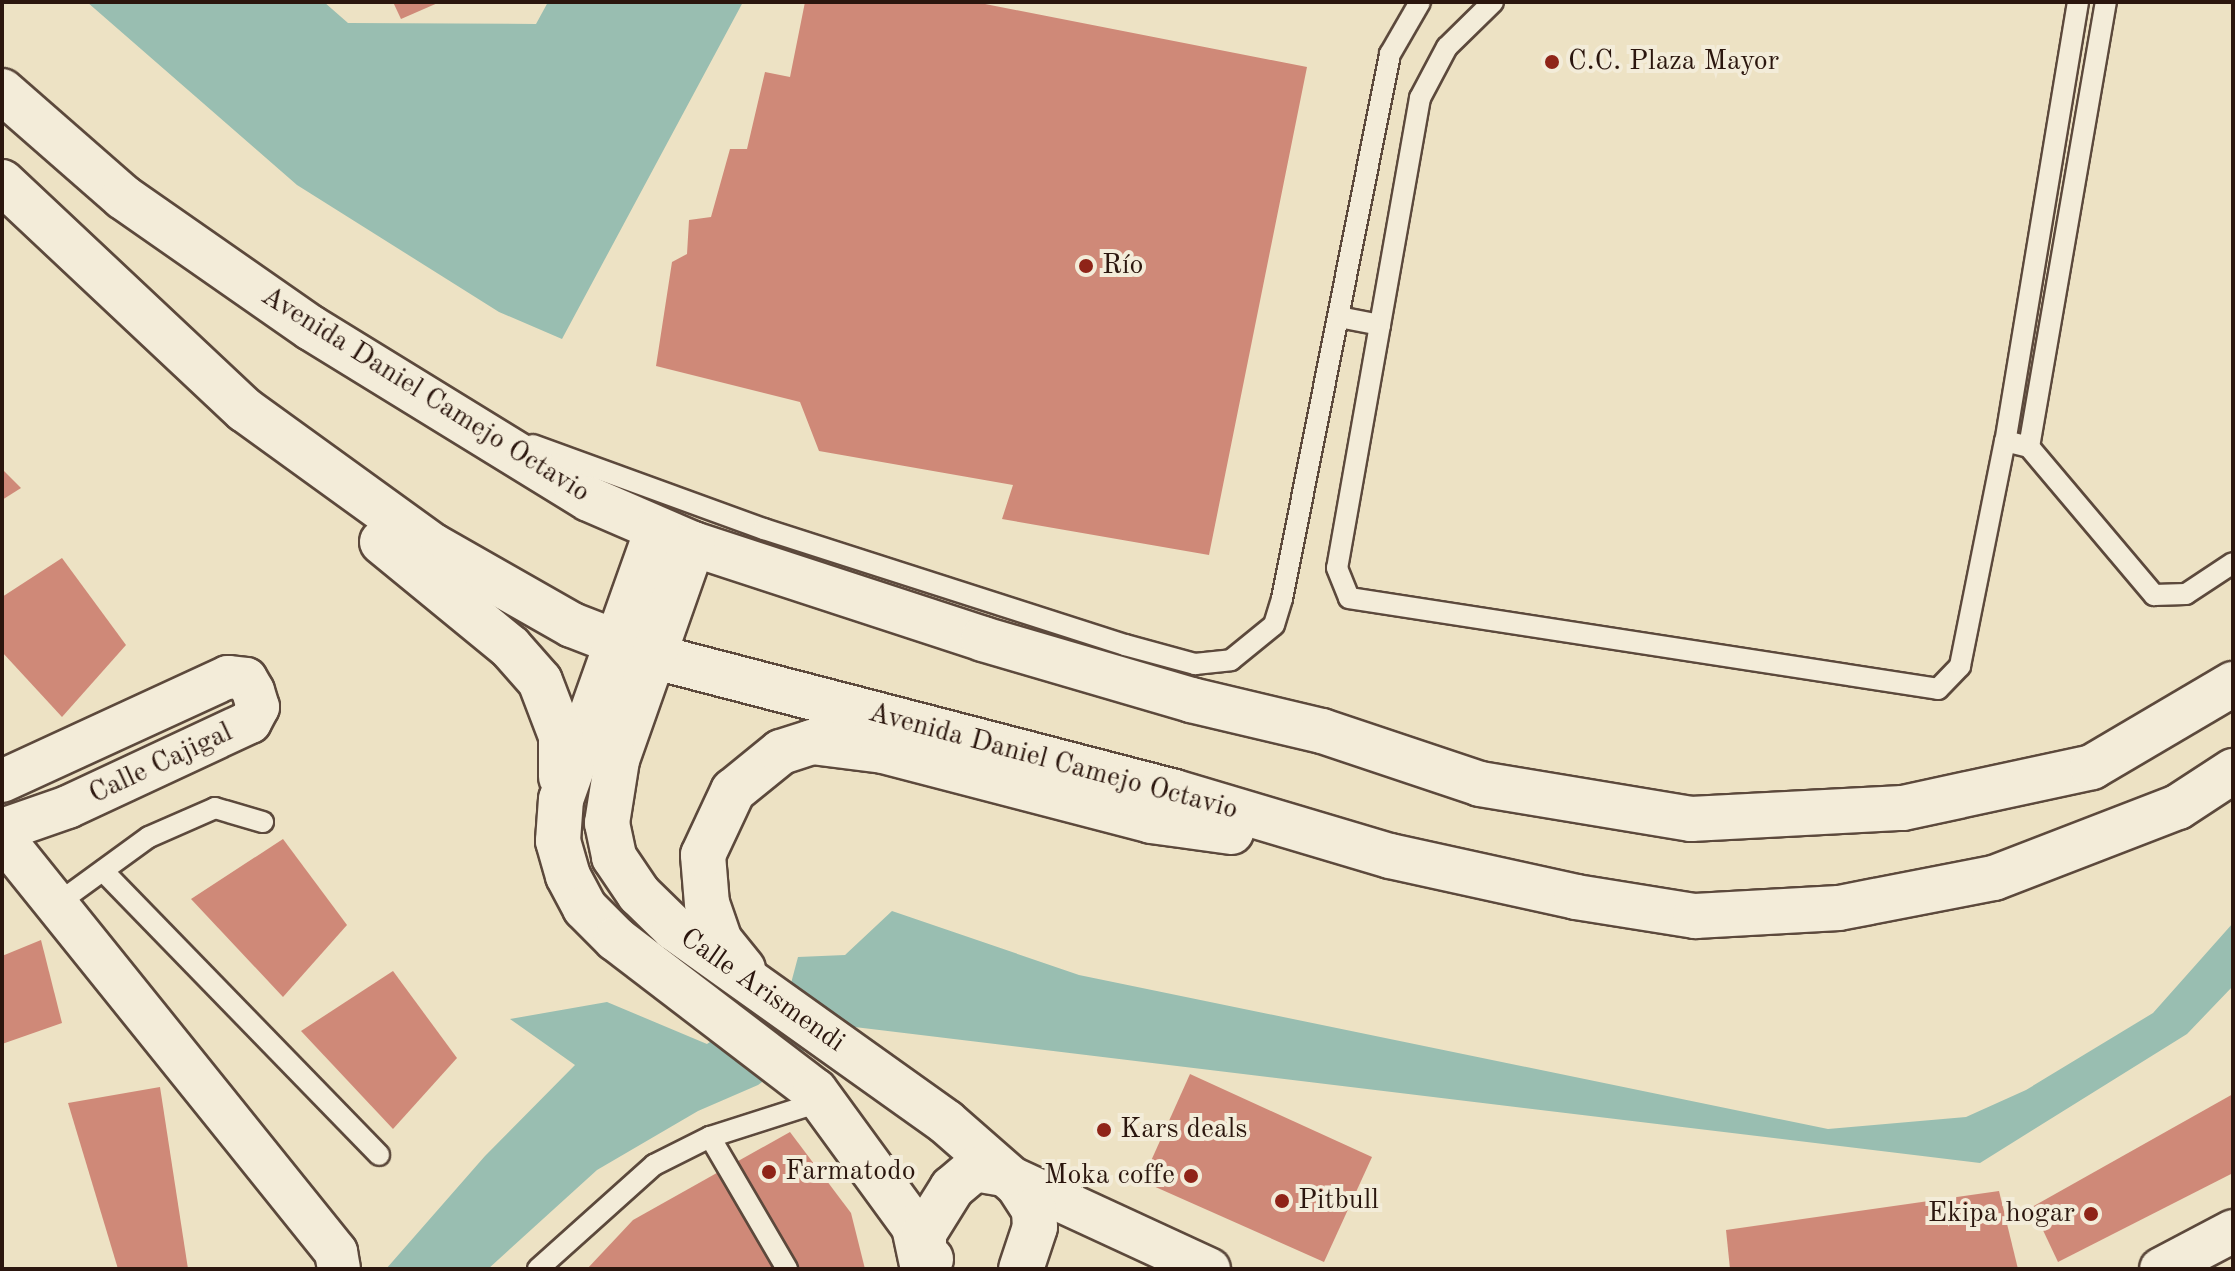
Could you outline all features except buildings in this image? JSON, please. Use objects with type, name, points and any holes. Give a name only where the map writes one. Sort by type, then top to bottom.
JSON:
[{"type":"street","name":"Avenida Daniel Camejo Octavio","points":[[2,91],[123,197],[438,408],[543,474],[675,537],[983,639],[1191,700],[1322,731],[1480,784],[1691,819],[1903,808],[2092,767],[2233,684]]},
{"type":"street","name":"Avenida Daniel Camejo Octavio","points":[[2,182],[245,410],[494,586],[634,650],[1324,836],[1576,897],[1695,916],[1839,908],[1994,878],[2178,807],[2233,771]]},
{"type":"street","points":[[245,410],[398,557],[510,647],[540,681],[561,736],[558,841],[568,876],[585,908],[616,939],[724,1019],[819,1096],[914,1227],[930,1264]]},
{"type":"street","name":"Calle Arismendi","points":[[675,537],[634,650],[607,823],[614,857],[639,894],[674,928],[946,1122],[1003,1174],[1209,1269]]},
{"type":"street","points":[[561,799],[634,650]]},
{"type":"street","name":"Calle Cajigal","points":[[2,781],[228,677],[246,679],[253,691],[258,707],[250,722],[68,807],[2,830]]},
{"type":"street","points":[[757,986],[720,941],[707,904],[703,855],[733,791],[781,752],[812,742],[883,751],[1151,821],[1267,836],[1324,836]]},
{"type":"street","points":[[2,837],[336,1252],[339,1269]]},
{"type":"street","points":[[930,1264],[924,1233],[952,1188],[975,1169],[1003,1174],[1034,1210],[1034,1244],[1021,1269]]},
{"type":"street","points":[[2161,1269],[2233,1231]]},
{"type":"street","points":[[2224,1269],[2233,1264]]},
{"type":"lane","points":[[1493,2],[1447,47],[1420,98],[1337,568],[1342,588],[1361,603],[1938,689],[1960,666],[2005,441],[2078,2]]},
{"type":"lane","points":[[2029,447],[2106,2]]},
{"type":"lane","points":[[438,408],[764,529],[1195,664],[1231,660],[1274,625],[1390,54],[1421,5]]},
{"type":"lane","points":[[1339,317],[1380,325]]},
{"type":"lane","points":[[2005,441],[2029,447],[2154,595],[2186,594],[2233,563]]},
{"type":"lane","points":[[58,903],[149,837],[215,808],[263,822]]},
{"type":"lane","points":[[103,871],[379,1155]]},
{"type":"lane","points":[[538,1269],[624,1186],[710,1137],[819,1096]]},
{"type":"lane","points":[[710,1137],[787,1269]]},
{"type":"water","points":[[87,2],[324,2],[348,23],[536,24],[548,2],[743,2],[562,339],[499,312],[297,185]]},
{"type":"water","points":[[892,911],[1079,975],[1828,1129],[1966,1117],[2026,1090],[2153,1013],[2233,923],[2233,986],[2187,1034],[1980,1163],[838,1025],[758,1085],[698,1111],[597,1170],[488,1269],[386,1269],[485,1156],[575,1065],[510,1019],[607,1002],[707,1044],[790,987],[798,957],[845,955]]},
{"type":"place","name":"C.C. Plaza Mayor","points":[[1552,62]]},
{"type":"place","name":"Río","points":[[1086,266]]},
{"type":"place","name":"Kars deals","points":[[1104,1130]]},
{"type":"place","name":"Farmatodo","points":[[769,1172]]},
{"type":"place","name":"Moka coffe","points":[[1191,1176]]},
{"type":"place","name":"Pitbull","points":[[1282,1201]]},
{"type":"place","name":"Ekipa hogar","points":[[2091,1214]]}]
